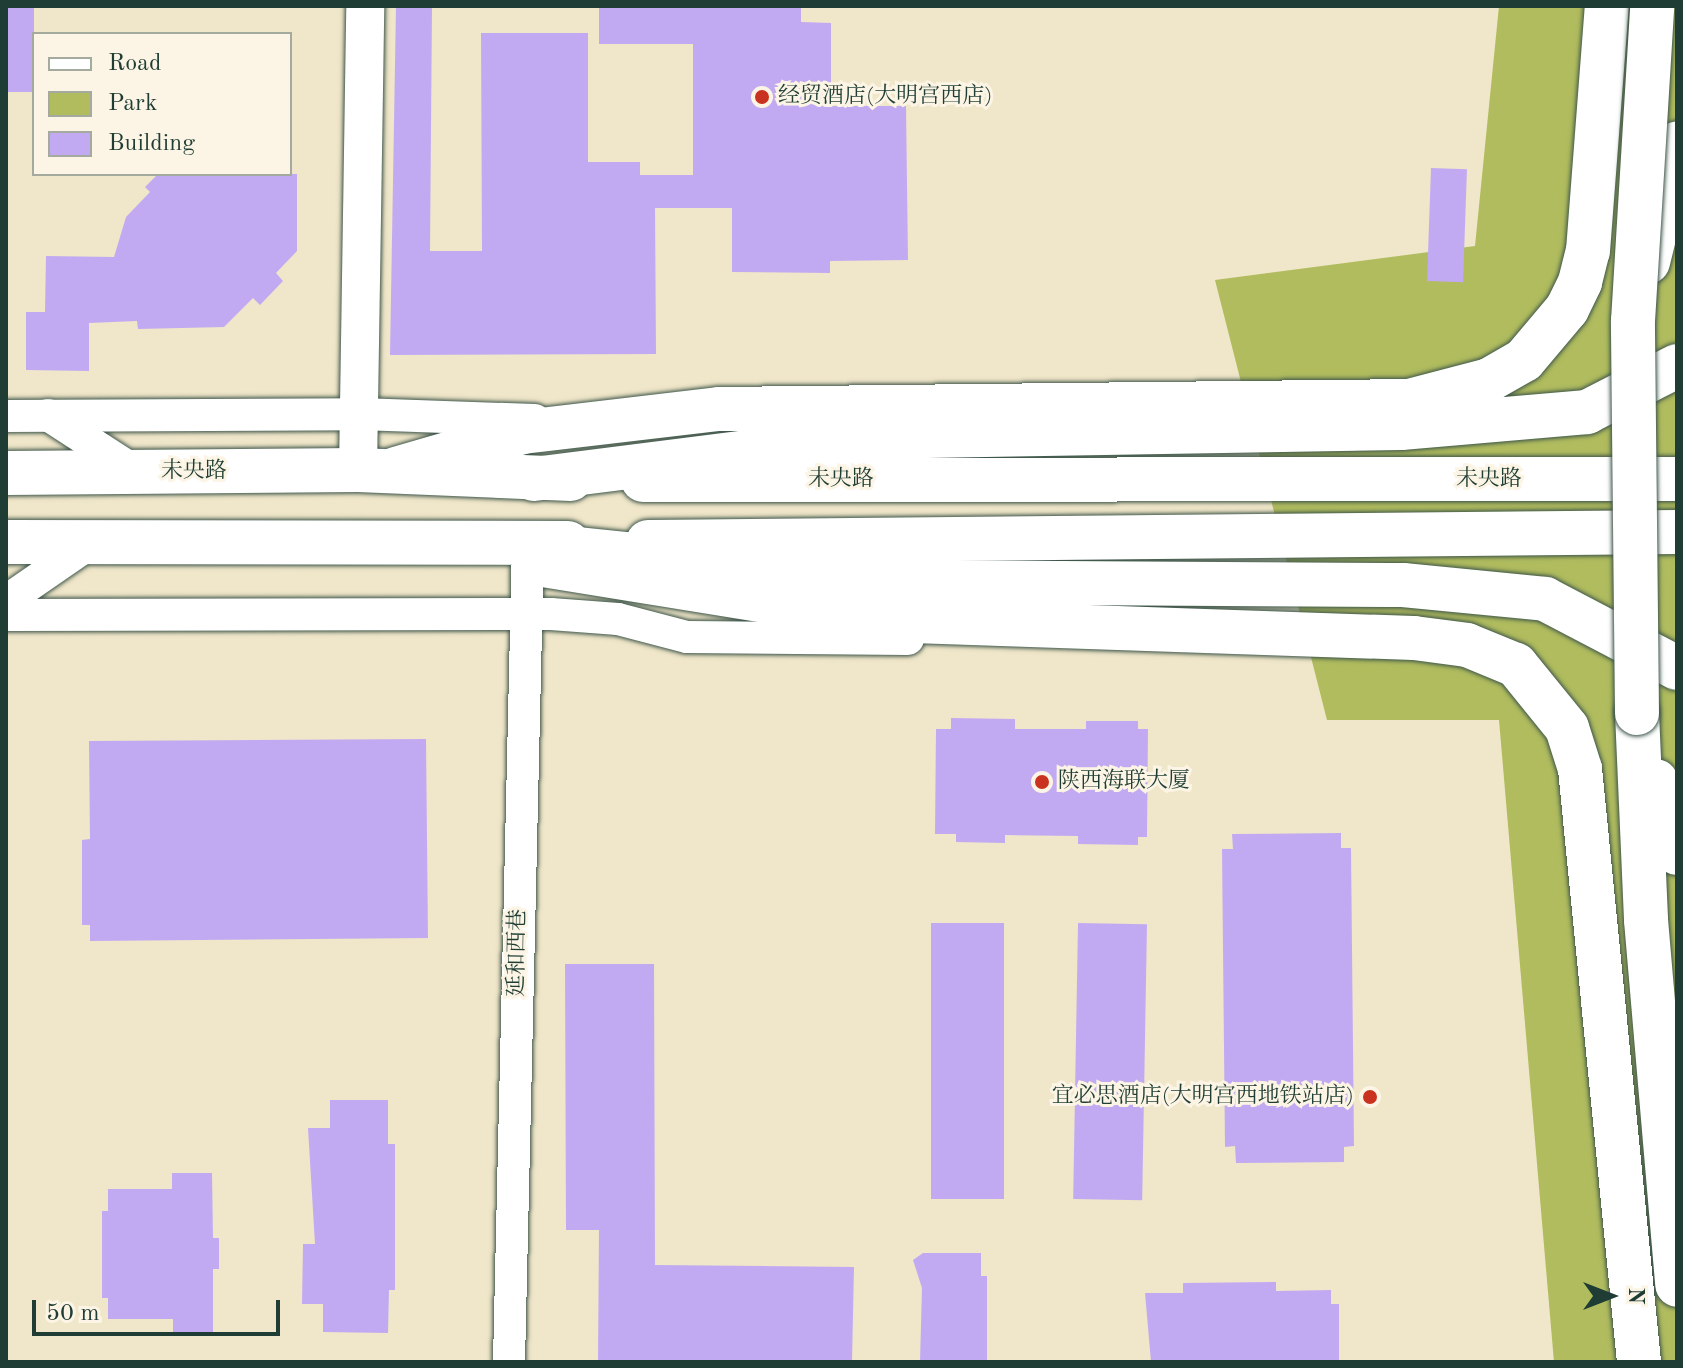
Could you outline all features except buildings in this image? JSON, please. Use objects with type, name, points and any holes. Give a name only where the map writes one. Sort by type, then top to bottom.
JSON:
[{"type":"main road","points":[[373,471],[523,432],[719,409],[1409,401],[1489,380],[1524,360],[1567,309],[1580,282],[1588,251],[1607,6]]},
{"type":"main road","points":[[1652,6],[1633,321],[1637,713],[1646,920],[1677,1285]]},
{"type":"main road","points":[[1633,321],[1677,144]]},
{"type":"main road","points":[[534,479],[867,437],[1401,428],[1587,412],[1677,366]]},
{"type":"main road","name":"未央路","points":[[6,473],[373,471],[534,479],[1033,481],[1677,479]]},
{"type":"main road","points":[[527,553],[1004,535],[1677,532]]},
{"type":"main road","points":[[6,542],[400,541],[897,582],[1403,585],[1545,599],[1677,668]]},
{"type":"main road","points":[[527,553],[884,620],[1454,643],[1516,665],[1548,699],[1567,728],[1580,769],[1639,1362]]},
{"type":"main road","points":[[1637,713],[1677,853]]},
{"type":"street","points":[[365,6],[360,414],[373,471]]},
{"type":"street","points":[[6,416],[360,414],[602,423]]},
{"type":"street","points":[[48,415],[136,472]]},
{"type":"street","points":[[6,601],[93,541]]},
{"type":"street","name":"延和西巷","points":[[509,1362],[527,553]]},
{"type":"street","points":[[6,615],[526,614],[618,619],[687,637],[758,640],[910,639],[989,623]]},
{"type":"green space","points":[[1499,6],[1677,6],[1677,1362],[1554,1362],[1499,720],[1327,720],[1215,280],[1475,246]]},
{"type":"place","name":"经贸酒店(大明宫西店)","points":[[762,97]]},
{"type":"place","name":"陕西海联大厦","points":[[1042,782]]},
{"type":"place","name":"宜必思酒店(大明宫西地铁站店)","points":[[1370,1097]]}]
